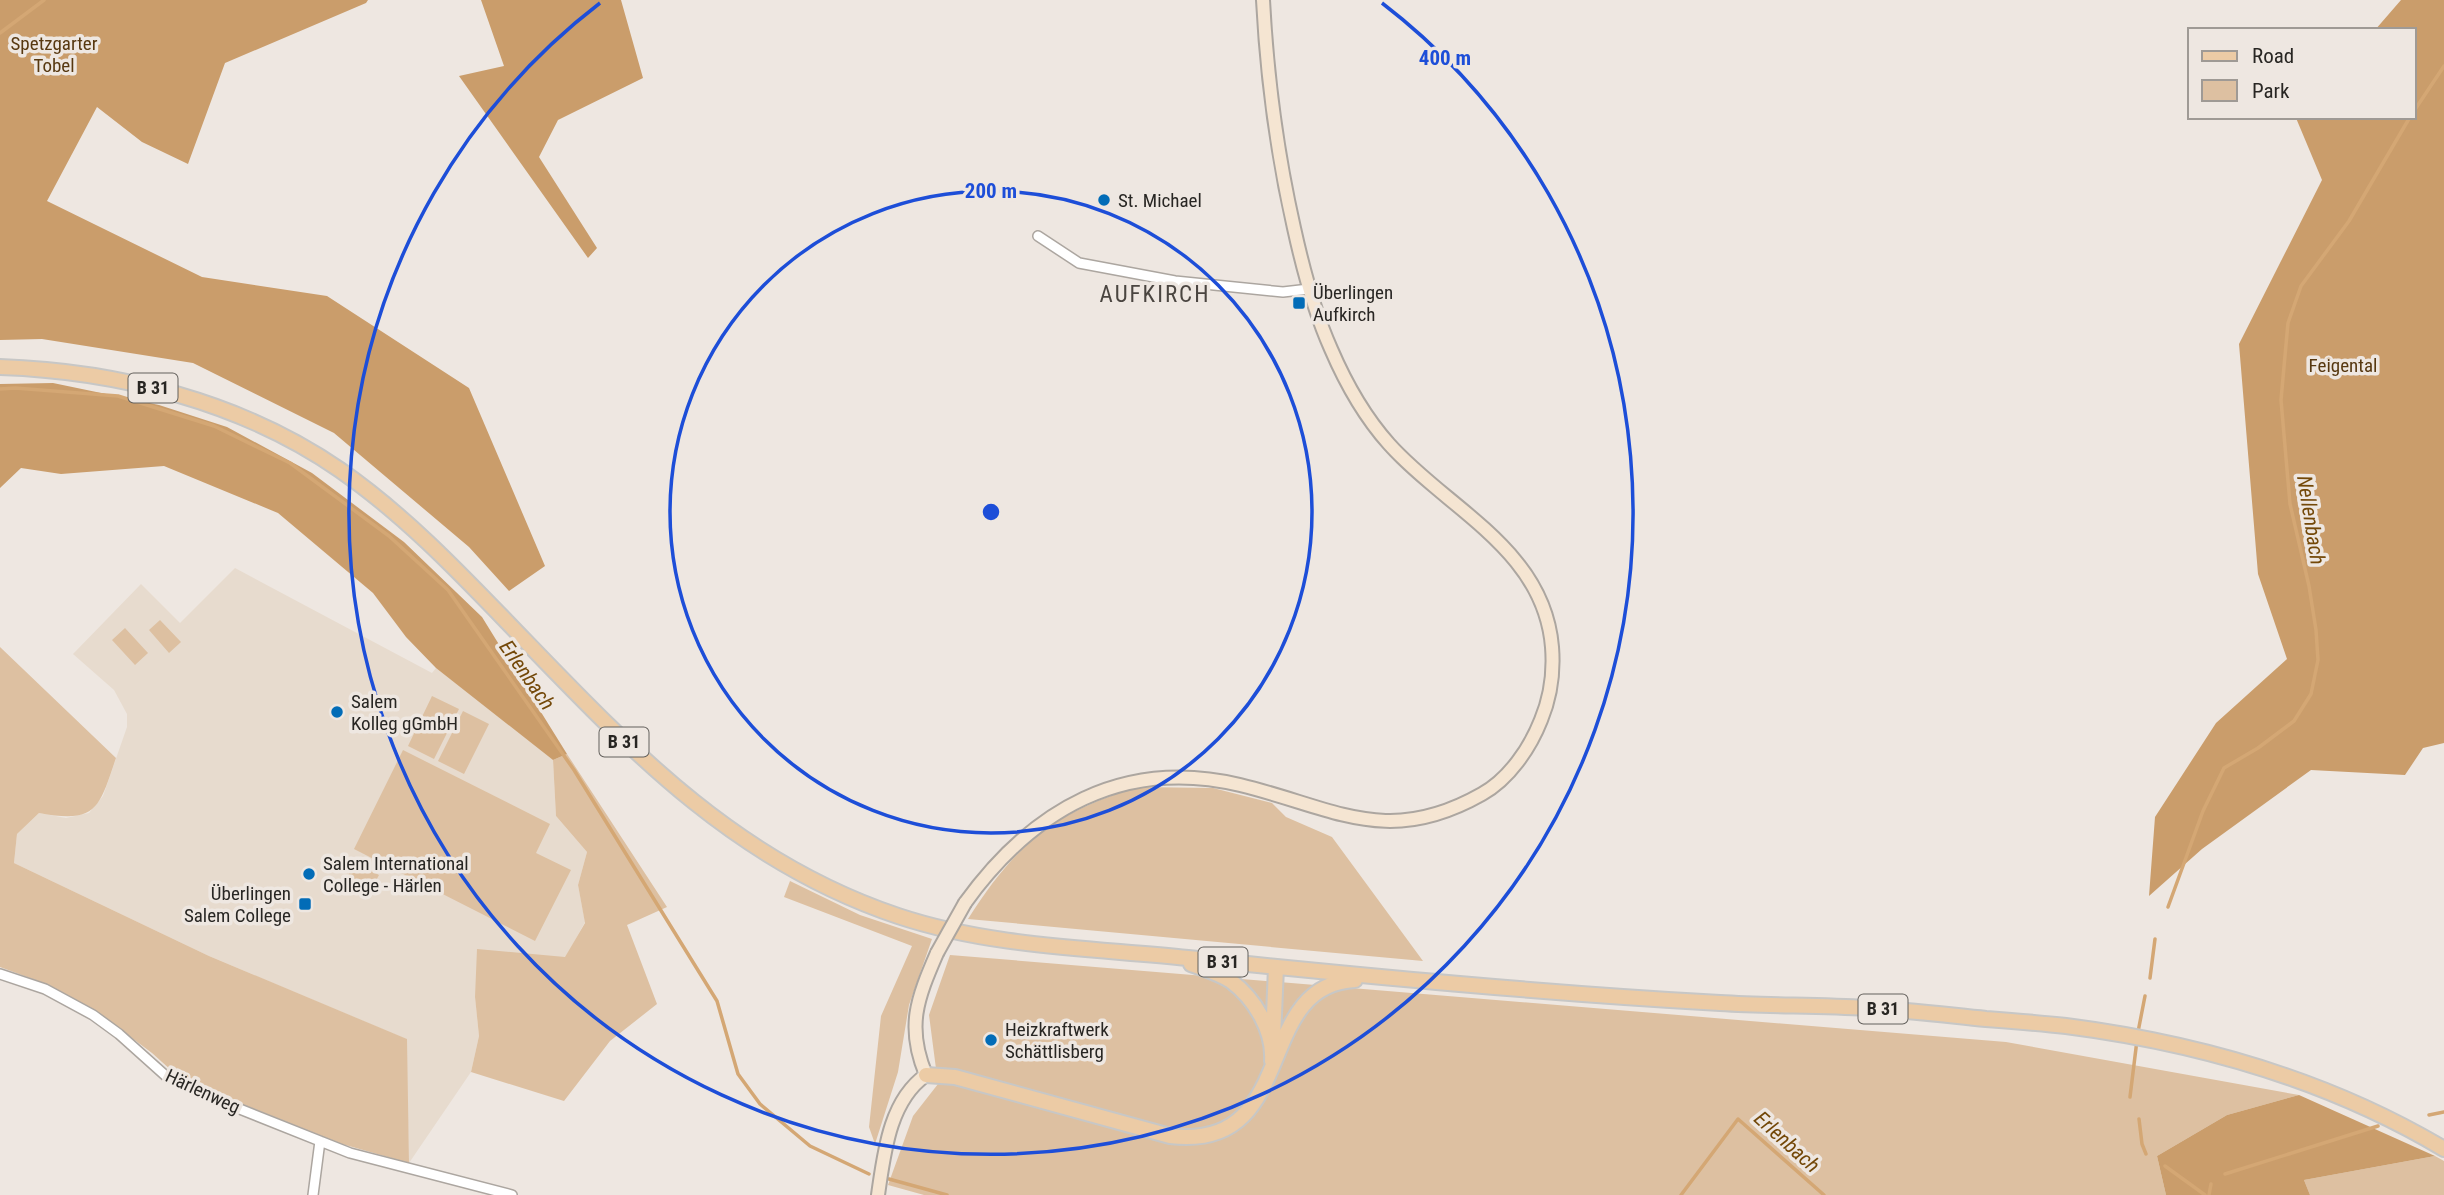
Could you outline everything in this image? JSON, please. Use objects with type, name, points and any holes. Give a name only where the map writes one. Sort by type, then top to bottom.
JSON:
[{"type":"main road","name":"B 31","points":[[0,366],[81,373],[167,391],[261,426],[297,443],[333,465],[382,501],[432,545],[583,701],[665,780],[759,850],[815,881],[895,915],[968,935],[1033,944],[1388,978],[1726,1003],[1874,1008],[2066,1026],[2169,1045],[2304,1082],[2364,1107],[2444,1149]]},
{"type":"main road","points":[[1170,956],[1219,974],[1241,991],[1263,1021],[1276,1051]]},
{"type":"main road","points":[[1276,1051],[1281,967]]},
{"type":"main road","points":[[926,1075],[955,1077],[1135,1127],[1181,1137],[1214,1133],[1235,1122],[1252,1107],[1269,1074],[1276,1051],[1302,1005],[1322,989],[1348,980],[1388,978]]},
{"type":"street","points":[[878,1195],[888,1138],[899,1107],[912,1087],[926,1075],[916,1043],[915,1020],[923,987],[937,953],[965,903],[991,868],[1031,830],[1073,803],[1100,790],[1150,778],[1236,784],[1346,817],[1384,822],[1423,820],[1457,809],[1489,791],[1514,766],[1534,738],[1547,705],[1553,659],[1550,627],[1539,595],[1517,560],[1487,529],[1390,445],[1363,411],[1329,347],[1310,289],[1282,172],[1268,77],[1263,0]]},
{"type":"street","points":[[1038,236],[1079,263],[1175,281],[1283,292],[1310,289]]},
{"type":"street","name":"Härlenweg","points":[[0,974],[45,989],[93,1015],[119,1034],[167,1077],[202,1094],[350,1153],[512,1195]]},
{"type":"street","points":[[313,1195],[320,1141]]},
{"type":"shaded area","name":"Salem International College - Härlen","points":[[235,568],[432,673],[436,668],[489,708],[553,760],[556,816],[587,852],[578,885],[585,922],[566,957],[475,997],[479,1036],[471,1072],[409,1163],[406,1039],[209,956],[14,863],[17,834],[39,813],[66,818],[89,813],[103,796],[127,727],[127,714],[114,690],[73,654],[141,584],[180,623]]},
{"type":"green space","name":"Spetzgarter Tobel","points":[[0,0],[368,0],[225,63],[188,164],[142,142],[97,107],[47,201],[202,277],[327,296],[469,388],[545,566],[509,591],[469,547],[334,433],[193,363],[42,339],[0,340]]},
{"type":"green space","points":[[481,0],[621,0],[643,78],[558,120],[539,157],[597,248],[588,258],[459,76],[504,66]]},
{"type":"green space","name":"Feigental","points":[[2401,0],[2444,0],[2444,743],[2423,748],[2405,775],[2311,770],[2202,849],[2149,896],[2155,817],[2216,723],[2287,659],[2258,574],[2239,344],[2322,180],[2296,119],[2416,119],[2416,28],[2377,28]]},
{"type":"green space","points":[[53,383],[159,405],[227,427],[312,473],[404,542],[482,617],[567,754],[553,760],[436,668],[406,637],[373,593],[278,513],[164,466],[61,474],[21,468],[0,488],[0,384]]},
{"type":"green space","points":[[160,620],[181,642],[169,653],[149,630]]},
{"type":"green space","points":[[125,628],[148,653],[135,665],[112,640]]},
{"type":"green space","points":[[0,647],[116,758],[105,789],[93,808],[84,814],[73,816],[39,813],[17,834],[14,863],[209,956],[407,1039],[409,1163],[342,1144],[182,1080],[152,1053],[93,1009],[49,985],[0,967]]},
{"type":"green space","points":[[432,696],[459,709],[434,759],[408,746]]},
{"type":"green space","points":[[463,711],[489,724],[464,774],[438,761]]},
{"type":"green space","points":[[403,750],[550,824],[536,853],[571,870],[535,941],[354,849]]},
{"type":"green space","points":[[567,754],[667,907],[627,925],[657,1004],[610,1041],[564,1101],[471,1072],[479,1036],[475,997],[477,949],[565,957],[585,923],[578,885],[587,852],[556,816],[553,760]]},
{"type":"green space","points":[[1138,787],[1213,788],[1272,803],[1286,817],[1332,837],[1423,961],[968,919],[1003,871],[1020,851],[1039,835],[1083,808]]},
{"type":"green space","points":[[355,862],[379,875],[370,892],[346,880]]},
{"type":"green space","points":[[790,881],[860,915],[932,939],[909,1005],[898,1072],[875,1144],[869,1127],[881,1016],[912,946],[784,897]]},
{"type":"green space","points":[[950,955],[2006,1042],[2299,1095],[2227,1115],[2157,1156],[2166,1195],[924,1195],[888,1185],[913,1116],[938,1084],[929,1015]]},
{"type":"green space","points":[[2299,1095],[2435,1156],[2304,1180],[2310,1195],[2166,1195],[2157,1156],[2227,1115]]},
{"type":"green space","points":[[2435,1156],[2444,1161],[2444,1195],[2310,1195],[2304,1180]]},
{"type":"waterway","points":[[0,33],[44,0]]},
{"type":"waterway","name":"Nellenbach","points":[[2416,108],[2444,66]]},
{"type":"waterway","name":"Nellenbach","points":[[2168,907],[2203,811],[2224,768],[2258,748],[2294,721],[2311,694],[2318,660],[2316,630],[2290,504],[2281,400],[2288,323],[2301,286],[2349,221],[2409,119]]},
{"type":"waterway","name":"Erlenbach","points":[[0,389],[118,396],[214,426],[290,463],[389,536],[448,590],[574,770],[717,1001],[738,1074],[760,1104],[810,1146],[869,1174]]},
{"type":"waterway","name":"Nellenbach","points":[[2150,978],[2155,939]]},
{"type":"waterway","name":"Nellenbach","points":[[2138,1032],[2145,996]]},
{"type":"waterway","name":"Nellenbach","points":[[2130,1097],[2137,1040]]},
{"type":"waterway","points":[[2429,1115],[2444,1112]]},
{"type":"waterway","name":"Erlenbach","points":[[1681,1195],[1738,1119],[1824,1195]]},
{"type":"waterway","name":"Nellenbach","points":[[2139,1119],[2146,1154]]},
{"type":"waterway","points":[[2225,1174],[2378,1126]]},
{"type":"waterway","name":"Nellenbach","points":[[2165,1166],[2205,1195]]},
{"type":"waterway","name":"Erlenbach","points":[[889,1179],[947,1195]]},
{"type":"waterway","points":[[2209,1195],[2211,1184]]},
{"type":"place","name":"St. Michael","points":[[1104,200]]},
{"type":"place","name":"Überlingen Aufkirch","points":[[1299,303]]},
{"type":"place","name":"Salem Kolleg gGmbH","points":[[337,712]]},
{"type":"place","name":"Salem International College - Härlen","points":[[309,874]]},
{"type":"place","name":"Überlingen Salem College","points":[[305,904]]},
{"type":"place","name":"Heizkraftwerk Schättlisberg","points":[[991,1040]]},
{"type":"district","name":"AUFKIRCH","points":[[1155,294]]}]
